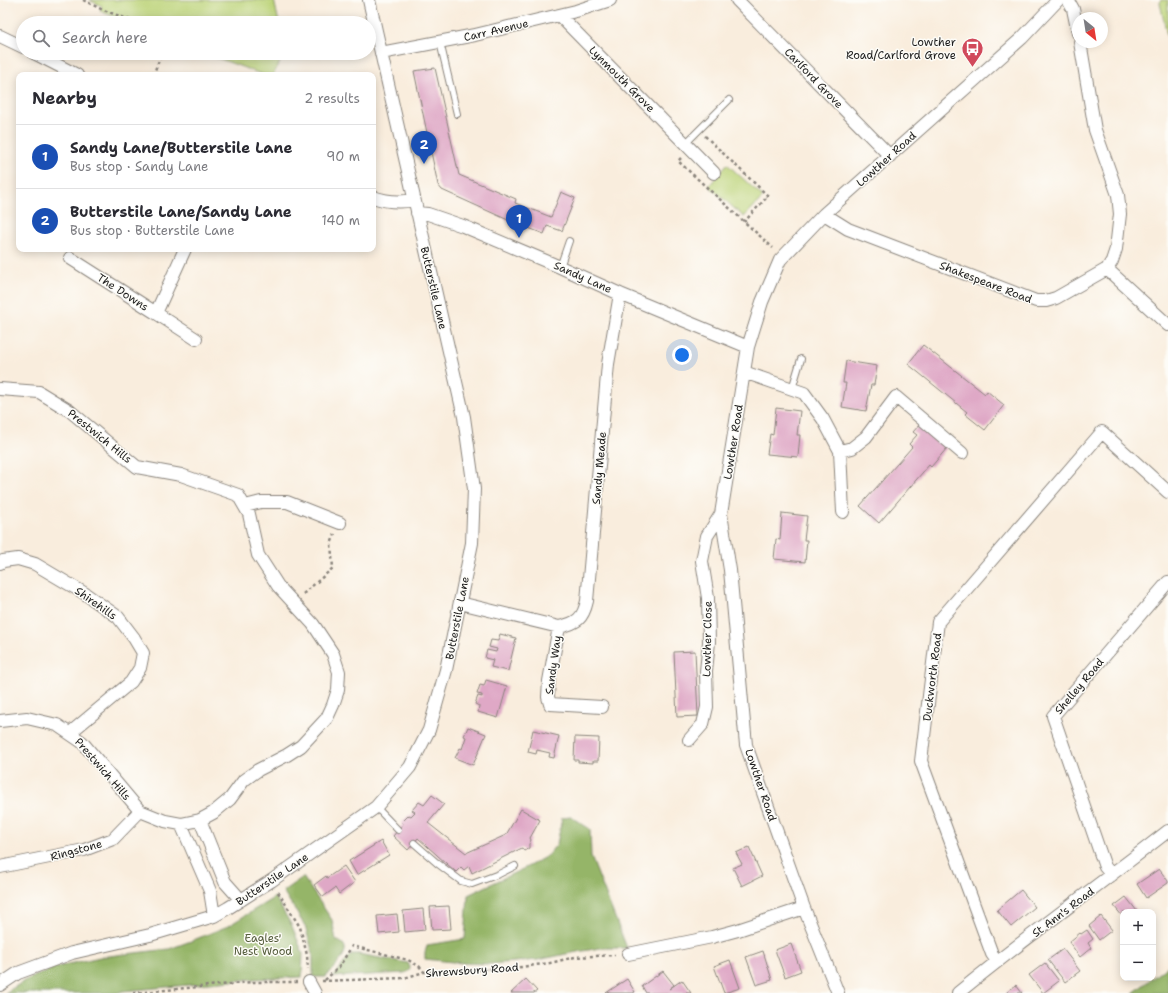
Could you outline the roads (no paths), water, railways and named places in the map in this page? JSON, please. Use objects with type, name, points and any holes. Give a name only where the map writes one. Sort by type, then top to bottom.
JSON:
[{"type":"street","name":"Butterstile Lane","points":[[369,0],[373,16]]},
{"type":"street","name":"Carr Avenue","points":[[381,53],[475,35],[576,11],[610,0]]},
{"type":"street","name":"Carlford Grove","points":[[737,0],[890,156]]},
{"type":"street","name":"Lowther Road","points":[[838,993],[804,908],[746,745],[730,570],[721,514],[748,347],[762,302],[782,257],[824,214],[1022,38],[1058,0]]},
{"type":"street","points":[[1068,0],[1074,12]]},
{"type":"street","name":"Lynmouth Grove","points":[[559,15],[714,173]]},
{"type":"street","name":"Butterstile Lane","points":[[0,985],[18,973],[72,953],[150,935],[214,916],[241,900],[376,808],[410,767],[430,730],[446,670],[472,543],[474,489],[464,417],[376,31]]},
{"type":"street","points":[[0,36],[16,44]]},
{"type":"street","points":[[1081,48],[1094,130],[1118,196],[1120,214],[1116,249],[1107,269],[1168,325]]},
{"type":"street","points":[[48,60],[71,72]]},
{"type":"street","points":[[376,198],[388,202],[414,200]]},
{"type":"street","name":"Sandy Lane","points":[[417,214],[428,214],[463,226],[620,294],[748,347]]},
{"type":"street","name":"Shakespeare Road","points":[[824,214],[848,229],[1036,301],[1046,301],[1056,298],[1107,269]]},
{"type":"street","name":"The Downs","points":[[70,258],[156,314],[184,252]]},
{"type":"street","name":"Sandy Meade","points":[[559,627],[573,624],[579,619],[585,610],[587,601],[608,364],[620,294]]},
{"type":"street","points":[[156,314],[196,338]]},
{"type":"street","points":[[744,372],[804,393],[823,419],[840,451],[843,512]]},
{"type":"street","name":"Prestwich Hills","points":[[0,389],[39,392],[70,411],[137,466],[180,475],[238,495],[249,514],[258,555],[278,586],[313,624],[333,654],[339,672],[338,690],[327,718],[301,746],[258,770],[244,780],[230,799],[213,813],[200,820],[181,824],[140,811],[82,742],[57,725],[27,718],[0,721]]},
{"type":"street","points":[[840,451],[852,448],[866,437],[896,397],[962,453]]},
{"type":"street","name":"Duckworth Road","points":[[997,961],[992,954],[921,760],[938,622],[1102,432],[1168,492]]},
{"type":"street","points":[[245,506],[261,502],[287,502],[340,523]]},
{"type":"street","name":"Lowther Close","points":[[689,740],[703,724],[707,707],[706,671],[709,642],[708,598],[702,561],[706,536],[721,514]]},
{"type":"street","name":"Shirehills","points":[[0,563],[3,560],[18,559],[35,564],[84,593],[118,617],[143,652],[140,668],[131,682],[70,733]]},
{"type":"street","name":"Shelley Road","points":[[1112,875],[1105,867],[1053,716],[1168,582]]},
{"type":"street","name":"Sandy Way","points":[[460,603],[559,627],[549,681],[548,697],[550,704],[602,707]]},
{"type":"street","name":"Ringstone","points":[[0,867],[84,850],[113,839],[140,811]]},
{"type":"street","points":[[200,820],[226,882],[241,900]]},
{"type":"street","points":[[181,824],[210,891],[214,916]]},
{"type":"street","name":"St Ann's Road","points":[[958,993],[997,961],[1168,831]]},
{"type":"street","points":[[628,954],[732,932],[804,908]]},
{"type":"street","points":[[308,982],[316,993]]},
{"type":"lane","points":[[440,42],[457,114]]},
{"type":"lane","points":[[688,146],[699,130],[729,100]]},
{"type":"lane","points":[[560,267],[569,241]]},
{"type":"lane","points":[[792,389],[802,359]]},
{"type":"lane","points":[[376,808],[398,830]]},
{"type":"lane","points":[[414,843],[461,881],[472,884],[499,874],[515,866]]},
{"type":"place","name":"Lowther Road/Carlford Grove","points":[[972,68]]},
{"type":"place","name":"Butterstile Lane/Sandy Lane","points":[[424,164]]},
{"type":"place","name":"Sandy Lane/Butterstile Lane","points":[[519,238]]},
{"type":"park label","name":"Eagles' Nest Wood","points":[[263,944]]}]
